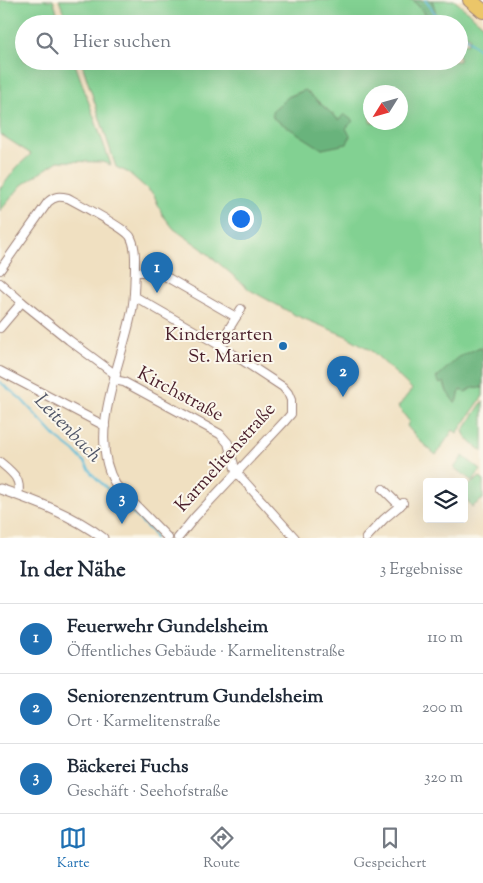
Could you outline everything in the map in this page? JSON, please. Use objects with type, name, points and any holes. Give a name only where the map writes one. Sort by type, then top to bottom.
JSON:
[{"type":"highway","points":[[470,0],[483,10]]},
{"type":"street","points":[[0,270],[48,202],[54,197],[68,198],[129,235],[135,251],[134,296],[132,313],[115,377],[105,426],[106,452],[111,477],[116,485],[168,538]]},
{"type":"street","points":[[134,272],[152,272],[163,275],[236,317]]},
{"type":"street","name":"Kirchstraße","points":[[0,283],[115,377],[220,434],[228,443],[236,472],[295,538]]},
{"type":"street","name":"Karmelitenstraße","points":[[134,296],[218,345],[283,388],[288,393],[290,400],[291,414],[194,518],[178,538]]},
{"type":"street","points":[[0,328],[22,302]]},
{"type":"street","points":[[218,345],[241,309]]},
{"type":"street","points":[[0,370],[105,426]]},
{"type":"street","points":[[0,462],[17,478],[19,483],[18,495]]},
{"type":"street","points":[[0,489],[18,495],[79,523],[102,538]]},
{"type":"street","points":[[366,538],[401,505],[383,489]]},
{"type":"green space","points":[[0,0],[53,0],[58,15],[15,15],[15,70],[77,70],[111,165],[102,162],[58,161],[22,185],[0,211],[0,187],[31,154],[0,134]]},
{"type":"green space","points":[[59,0],[413,0],[426,15],[65,15]]},
{"type":"green space","points":[[413,0],[432,0],[436,15],[426,15]]},
{"type":"green space","points":[[432,0],[454,0],[483,25],[483,349],[479,347],[444,382],[447,392],[458,399],[460,390],[465,392],[475,387],[483,388],[483,396],[457,433],[453,430],[436,455],[407,426],[409,421],[398,407],[412,389],[371,350],[346,336],[295,315],[250,290],[201,248],[174,229],[162,214],[154,195],[129,173],[116,167],[84,70],[468,70],[468,42],[470,38],[468,36],[468,15],[436,15]],"holes":[[[305,90],[339,120],[288,97]]]},
{"type":"green space","points":[[305,90],[339,120],[344,114],[353,121],[346,128],[350,136],[347,144],[322,149],[273,118],[272,111],[288,97]]},
{"type":"green space","points":[[480,347],[483,349],[483,388],[475,387],[465,392],[460,390],[455,403],[447,392],[444,382],[440,384],[436,378],[459,357]]},
{"type":"green space","points":[[483,401],[483,452],[469,440],[463,431]]},
{"type":"green space","points":[[463,456],[481,470],[472,481],[454,468]]},
{"type":"green space","points":[[480,477],[483,480],[483,499],[472,507],[468,502],[468,486]]},
{"type":"waterway","points":[[425,0],[436,15]]},
{"type":"waterway","points":[[468,40],[483,51]]},
{"type":"waterway","name":"Leitenbach","points":[[0,382],[21,399],[57,438],[74,451],[92,474],[152,532],[155,538]]},
{"type":"place","name":"Feuerwehr Gundelsheim","points":[[157,293]]},
{"type":"place","name":"Kindergarten St. Marien","points":[[283,346]]},
{"type":"place","name":"Seniorenzentrum Gundelsheim","points":[[343,397]]},
{"type":"place","name":"Bäckerei Fuchs","points":[[122,524]]}]
